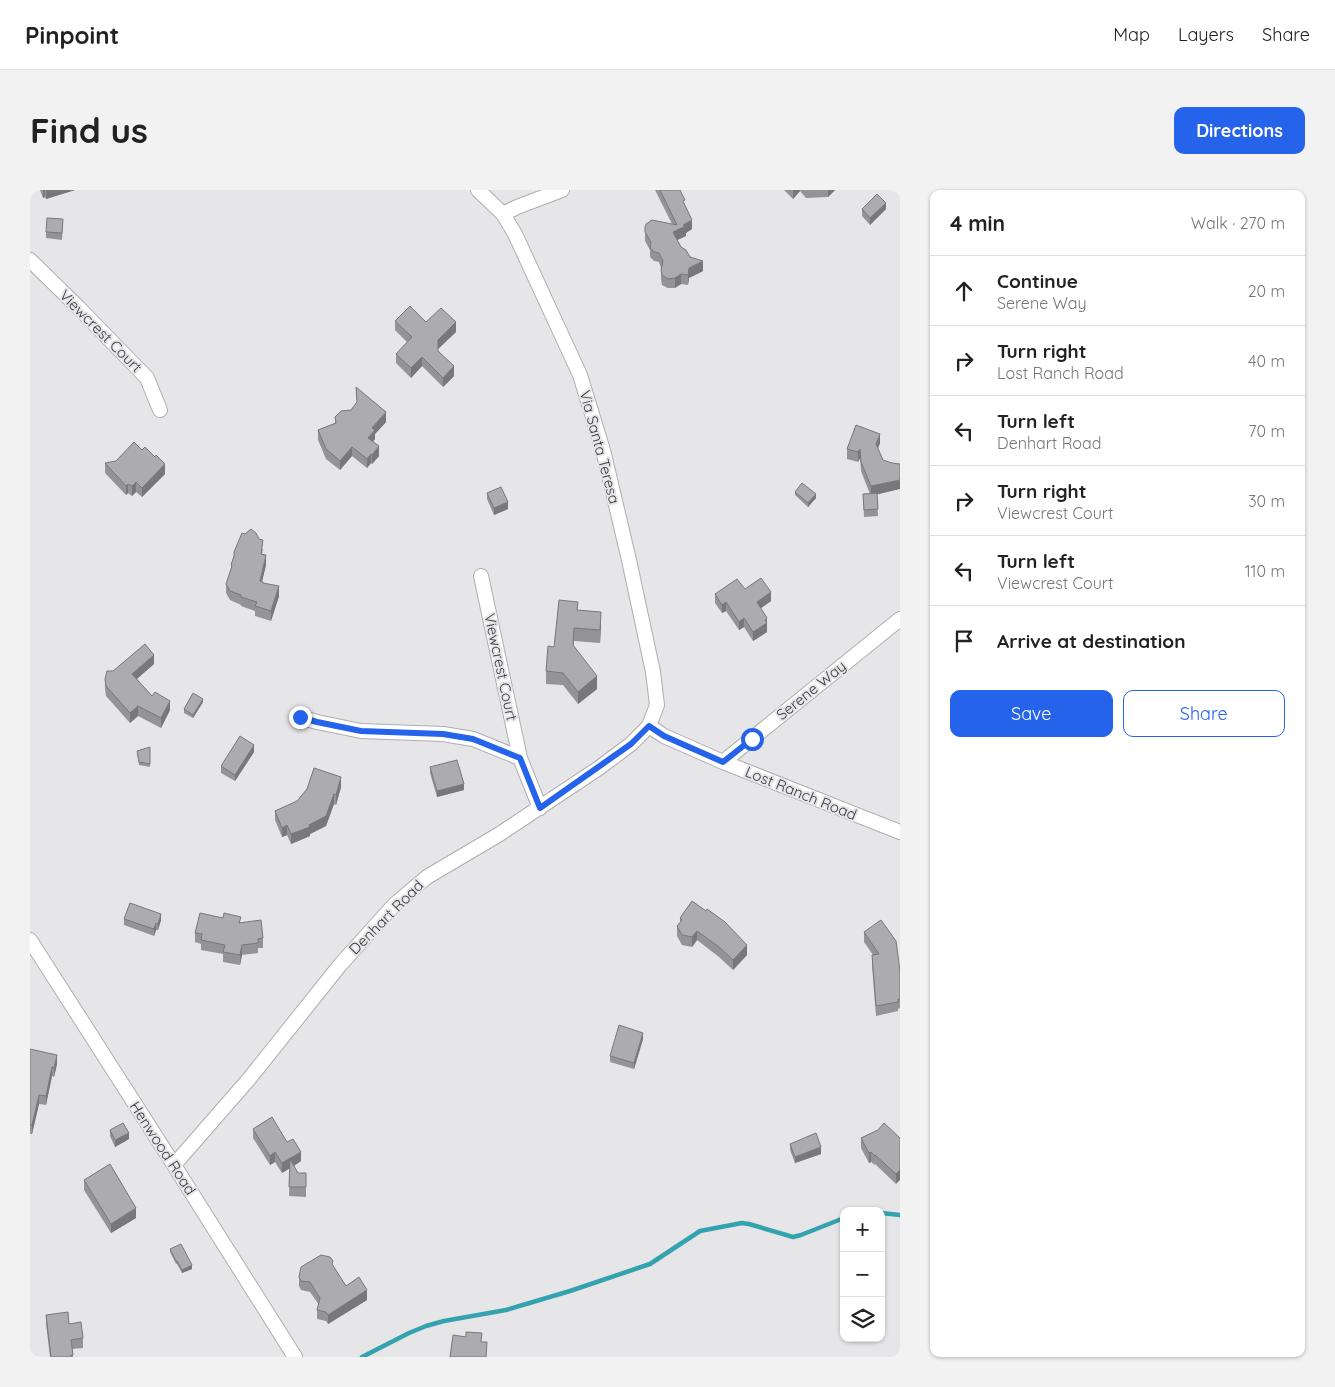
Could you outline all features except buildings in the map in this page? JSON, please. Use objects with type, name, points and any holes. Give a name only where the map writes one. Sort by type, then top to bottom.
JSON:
[{"type":"street","name":"Via Santa Teresa","points":[[478,190],[503,214],[515,234],[580,375],[603,450],[653,672],[657,705],[649,726]]},
{"type":"street","points":[[503,214],[517,206],[562,190]]},
{"type":"street","name":"Viewcrest Court","points":[[30,260],[147,378],[160,410]]},
{"type":"street","name":"Viewcrest Court","points":[[481,576],[520,758],[540,808]]},
{"type":"street","name":"Serene Way","points":[[723,762],[900,619]]},
{"type":"street","points":[[300,717],[361,731],[443,734],[473,739],[520,758]]},
{"type":"street","name":"Lost Ranch Road","points":[[649,726],[664,736],[723,762],[900,832]]},
{"type":"street","name":"Denhart Road","points":[[174,1164],[249,1079],[340,965],[395,904],[427,877],[540,808],[631,744],[649,726]]},
{"type":"street","name":"Henwood Road","points":[[30,940],[295,1357]]},
{"type":"waterway","points":[[885,1213],[900,1215]]},
{"type":"waterway","points":[[362,1357],[426,1326],[506,1310],[650,1264],[700,1231],[742,1223],[793,1237],[840,1220]]},
{"type":"route","points":[[300,717],[361,731],[443,734],[473,739],[520,758],[540,808],[631,744],[649,726],[664,736],[723,762],[752,739]]}]
